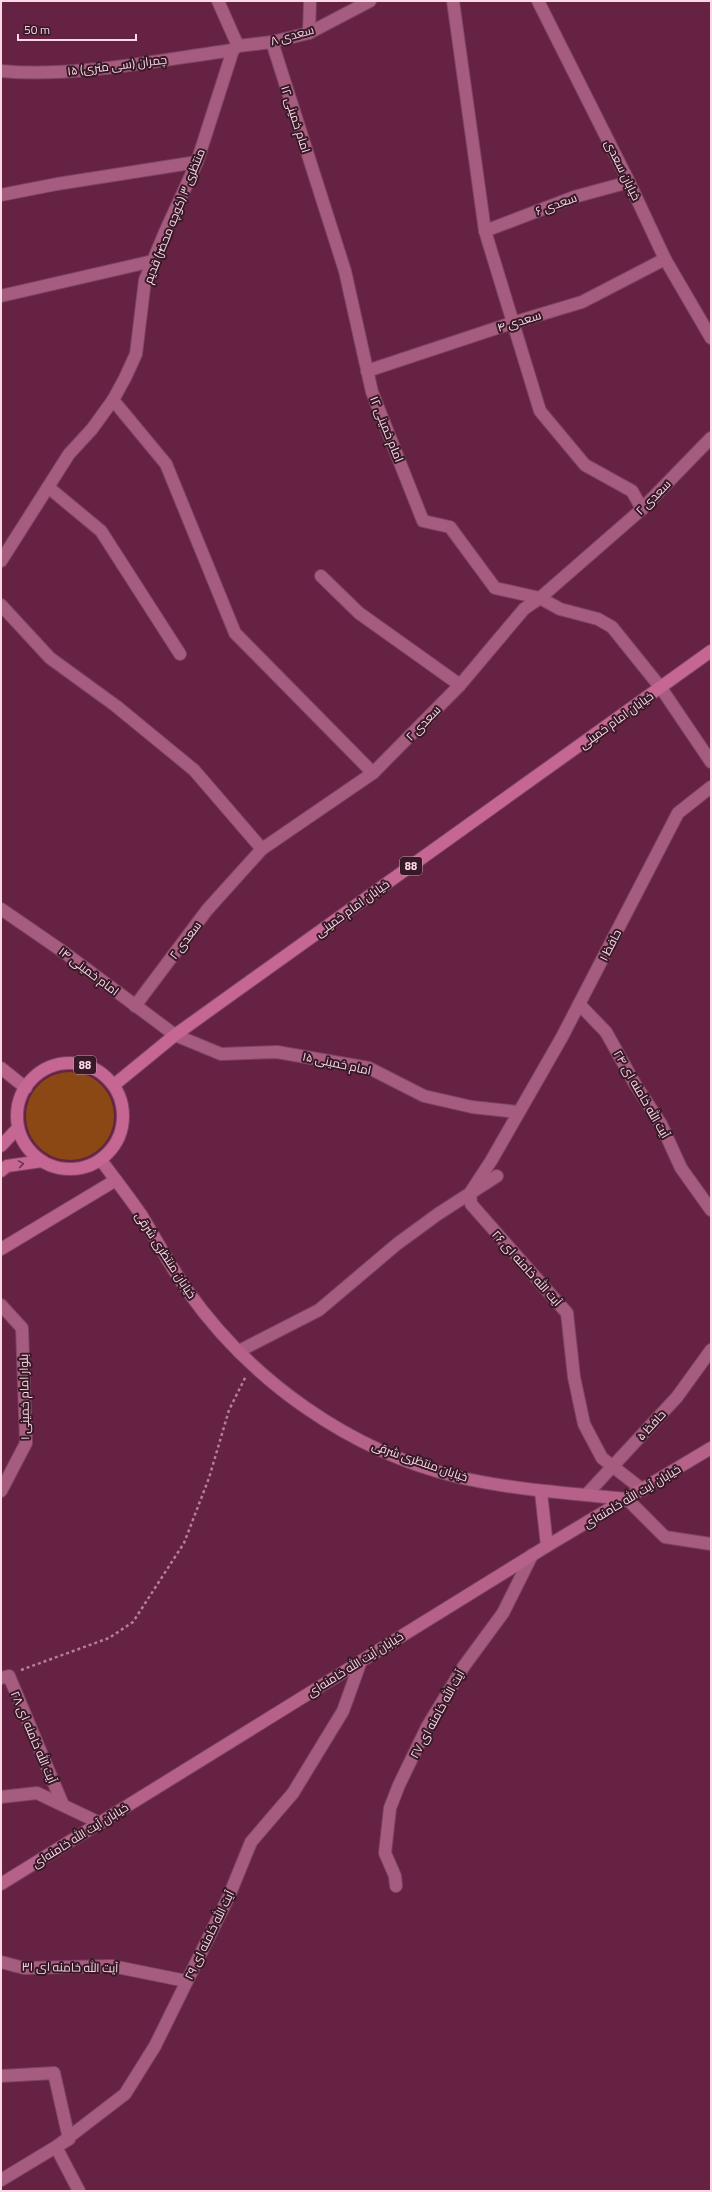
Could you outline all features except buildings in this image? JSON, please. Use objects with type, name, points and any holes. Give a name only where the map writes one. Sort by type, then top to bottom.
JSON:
[{"type":"main road","name":"خیابان امام خمینی","points":[[114,1086],[175,1035],[711,651]]},
{"type":"main road","name":"88","points":[[69,1063],[86,1065],[102,1073],[114,1086],[121,1100],[123,1117],[122,1128],[113,1148],[101,1160],[87,1167],[72,1169],[56,1167],[42,1161],[31,1152],[23,1141],[18,1128],[18,1107],[26,1088],[42,1072],[52,1066],[69,1063]]},
{"type":"main road","points":[[2,1071],[26,1088]]},
{"type":"main road","points":[[1,1146],[18,1128]]},
{"type":"main road","name":"خیابان منتظری شرقی","points":[[101,1160],[140,1215],[187,1290],[226,1338],[272,1382],[322,1420],[381,1451],[458,1477],[541,1492],[627,1499]]},
{"type":"main road","name":"88","points":[[1,1171],[7,1166],[42,1161]]},
{"type":"main road","points":[[1,1249],[116,1180]]},
{"type":"main road","name":"خیابان آیت الله خامنه‌ای","points":[[1,1884],[532,1555],[711,1448]]},
{"type":"main road","points":[[541,1492],[547,1546]]},
{"type":"street","points":[[218,1],[236,48]]},
{"type":"street","points":[[309,33],[310,1]]},
{"type":"street","name":"سعدی ۸","points":[[236,48],[272,42],[309,33],[370,1]]},
{"type":"street","points":[[453,1],[485,231],[540,412],[585,465],[632,491],[642,509]]},
{"type":"street","name":"خیابان سعدی","points":[[538,1],[629,182],[665,260],[711,338]]},
{"type":"street","name":"امام خمینی ۱۲","points":[[272,42],[344,271],[372,392],[423,522],[450,527],[496,588],[540,598],[560,609],[598,619],[612,627],[661,688],[711,762]]},
{"type":"street","name":"چمران (سی متری) ۱۵","points":[[1,71],[41,73],[126,64],[236,48]]},
{"type":"street","name":"منتظری ۳ (کوچه محضر) قدیم","points":[[1,561],[68,454],[92,429],[113,400],[136,354],[145,280],[197,162],[236,48]]},
{"type":"street","points":[[1,195],[57,184],[197,162]]},
{"type":"street","name":"سعدی ۶","points":[[485,231],[574,197],[629,182]]},
{"type":"street","name":"سعدی ۴","points":[[367,371],[512,323],[582,302],[665,260]]},
{"type":"street","points":[[1,296],[153,261]]},
{"type":"street","points":[[113,400],[166,464],[235,633],[373,773]]},
{"type":"street","name":"سعدی ۲","points":[[135,1006],[207,910],[262,850],[373,773],[460,685],[524,609],[540,598],[642,509],[711,438]]},
{"type":"street","points":[[48,487],[102,531],[180,654]]},
{"type":"street","points":[[321,576],[359,613],[460,685]]},
{"type":"street","points":[[1,605],[50,658],[116,706],[194,770],[262,850]]},
{"type":"street","name":"حافظ ۱","points":[[518,1112],[579,1004],[678,812],[711,787]]},
{"type":"street","name":"امام خمینی ۱۴","points":[[1,909],[65,953],[175,1035]]},
{"type":"street","name":"آیت الله خامنه ای ۲۴","points":[[579,1004],[606,1032],[634,1084],[661,1124],[681,1168],[711,1210]]},
{"type":"street","name":"امام خمینی ۱۵","points":[[175,1035],[221,1054],[278,1052],[369,1068],[424,1096],[472,1107],[518,1112]]},
{"type":"street","points":[[470,1193],[518,1112]]},
{"type":"street","points":[[239,1351],[319,1310],[397,1244],[438,1214],[497,1176]]},
{"type":"street","name":"آیت الله خامنه ای ۲۶","points":[[470,1193],[471,1204],[567,1313],[574,1377],[584,1424],[602,1458],[643,1490]]},
{"type":"street","name":"بلوار امام خمینی ۱","points":[[1,1305],[22,1328],[26,1443],[1,1491]]},
{"type":"street","name":"حافظ ۵","points":[[586,1495],[677,1397],[711,1350]]},
{"type":"street","points":[[627,1499],[664,1537],[711,1544]]},
{"type":"street","name":"آیت الله خامنه ای ۲۷","points":[[396,1886],[395,1876],[385,1853],[390,1808],[427,1727],[464,1666],[503,1613],[532,1555]]},
{"type":"street","name":"آیت الله خامنه ای ۲۹","points":[[56,2147],[125,2094],[155,2046],[229,1896],[251,1842],[293,1793],[339,1718],[361,1661]]},
{"type":"street","name":"آیت الله خامنه ای ۲۸","points":[[1,1678],[9,1676],[63,1805]]},
{"type":"street","name":"آیت الله خامنه ای ۲۸","points":[[1,1798],[37,1793],[100,1823]]},
{"type":"street","name":"آیت الله خامنه ای ۳۱","points":[[1,1962],[24,1968],[112,1966],[186,1982]]},
{"type":"street","points":[[1,2076],[54,2073],[69,2139],[1,2180]]},
{"type":"street","points":[[56,2147],[79,2191]]},
{"type":"path","points":[[15,1672],[109,1638],[133,1622],[184,1543],[209,1478],[229,1410],[252,1362]]},
{"type":"shaded area","points":[[70,1072],[87,1075],[95,1079],[107,1091],[111,1099],[114,1116],[111,1133],[107,1141],[95,1153],[87,1157],[70,1160],[53,1157],[45,1153],[33,1141],[29,1133],[26,1116],[29,1099],[33,1091],[45,1079],[53,1075]]}]
